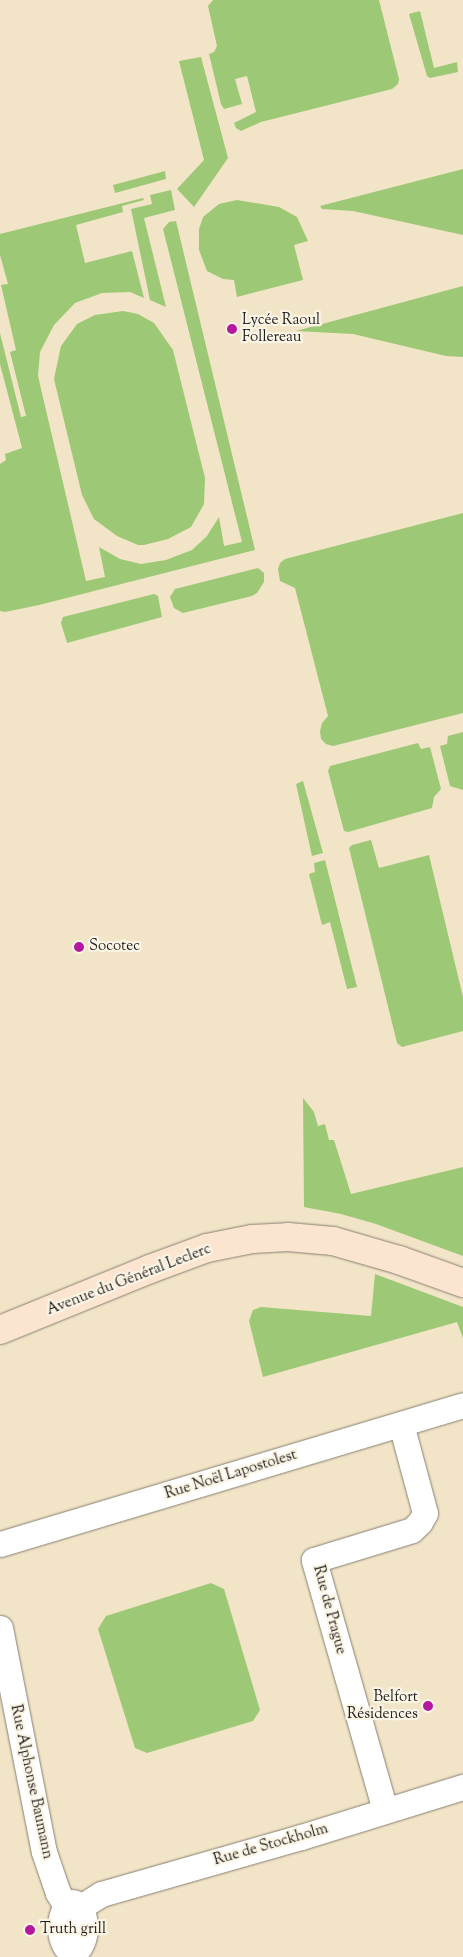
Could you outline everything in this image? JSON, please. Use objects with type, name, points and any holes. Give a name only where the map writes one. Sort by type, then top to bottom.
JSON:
[{"type":"street","name":"Avenue du Général Leclerc","points":[[0,1330],[199,1251],[252,1239],[288,1237],[333,1241],[399,1260],[463,1283]]},
{"type":"street","name":"Rue Noël Lapostolest","points":[[0,1544],[463,1406]]},
{"type":"street","name":"Rue de Prague","points":[[385,1810],[314,1560],[412,1530],[420,1522],[425,1513],[401,1424]]},
{"type":"street","name":"Rue Alphonse Baumann","points":[[0,1628],[44,1852],[58,1892],[72,1912],[72,1957]]},
{"type":"street","name":"Rue de Stockholm","points":[[72,1912],[101,1894],[301,1837],[463,1787]]},
{"type":"green space","points":[[213,0],[379,0],[399,79],[398,84],[392,89],[261,122],[241,131],[236,128],[234,123],[256,112],[247,76],[235,79],[242,104],[224,109],[221,104],[209,54],[214,52],[217,46],[208,6]]},
{"type":"green space","points":[[420,11],[434,68],[457,62],[458,72],[430,78],[427,76],[409,14]]},
{"type":"green space","points":[[201,57],[228,158],[194,207],[177,189],[204,160],[179,61]]},
{"type":"green space","points":[[463,169],[463,235],[353,211],[322,209],[320,206]]},
{"type":"green space","points":[[165,171],[166,179],[115,193],[113,185]]},
{"type":"green space","points":[[171,190],[175,210],[144,218],[166,307],[150,300],[131,209],[152,204],[150,195]]},
{"type":"green space","points":[[143,198],[144,200],[122,206],[123,212],[76,225],[85,263],[132,251],[144,298],[130,292],[102,293],[75,303],[54,325],[40,352],[38,376],[86,581],[105,577],[99,547],[120,559],[141,564],[166,560],[192,550],[207,536],[219,517],[224,546],[242,542],[163,229],[169,222],[176,221],[255,550],[39,605],[5,612],[0,611],[0,464],[6,460],[5,454],[22,448],[0,364],[0,333],[21,417],[26,416],[10,352],[16,350],[1,285],[8,284],[0,255],[0,234]]},
{"type":"green space","points":[[237,200],[279,207],[297,217],[308,241],[294,245],[303,280],[237,297],[234,280],[223,279],[207,271],[199,250],[199,229],[203,217],[219,204]]},
{"type":"green space","points":[[463,286],[463,357],[446,356],[353,334],[296,331]]},
{"type":"green space","points":[[123,311],[138,314],[154,323],[173,350],[205,478],[204,504],[191,527],[168,539],[144,545],[138,545],[117,536],[94,519],[82,495],[54,379],[61,346],[77,324],[95,315]]},
{"type":"green space","points":[[463,513],[463,713],[333,746],[326,744],[321,739],[320,731],[322,723],[328,716],[295,588],[280,581],[278,569],[280,563],[285,559]]},
{"type":"green space","points":[[258,568],[264,573],[264,582],[257,593],[252,596],[183,613],[174,608],[170,597],[175,589]]},
{"type":"green space","points":[[154,594],[158,596],[162,617],[67,643],[61,623],[63,617]]},
{"type":"green space","points":[[463,732],[463,790],[450,786],[440,746],[447,744],[448,736]]},
{"type":"green space","points":[[418,743],[421,749],[430,747],[441,789],[434,797],[432,808],[348,832],[344,831],[328,771],[330,766]]},
{"type":"green space","points":[[303,781],[323,853],[312,856],[296,784]]},
{"type":"green space","points":[[371,840],[379,868],[429,855],[463,997],[463,1031],[402,1047],[397,1043],[349,848],[352,845]]},
{"type":"green space","points":[[325,860],[357,987],[347,989],[330,922],[322,925],[309,874],[315,872],[314,863]]},
{"type":"green space","points":[[303,1098],[314,1112],[318,1126],[325,1124],[329,1140],[334,1140],[351,1194],[463,1167],[463,1256],[376,1224],[341,1214],[304,1207]]},
{"type":"green space","points":[[375,1274],[463,1307],[463,1338],[457,1322],[263,1377],[249,1321],[253,1310],[261,1307],[371,1316]]},
{"type":"green space","points":[[211,1583],[224,1589],[260,1710],[253,1721],[147,1753],[135,1748],[98,1629],[106,1616]]},
{"type":"place","name":"Lycée Raoul Follereau","points":[[232,329]]},
{"type":"place","name":"Socotec","points":[[79,947]]},
{"type":"place","name":"Belfort Résidences","points":[[428,1706]]},
{"type":"place","name":"Truth grill","points":[[30,1930]]}]
